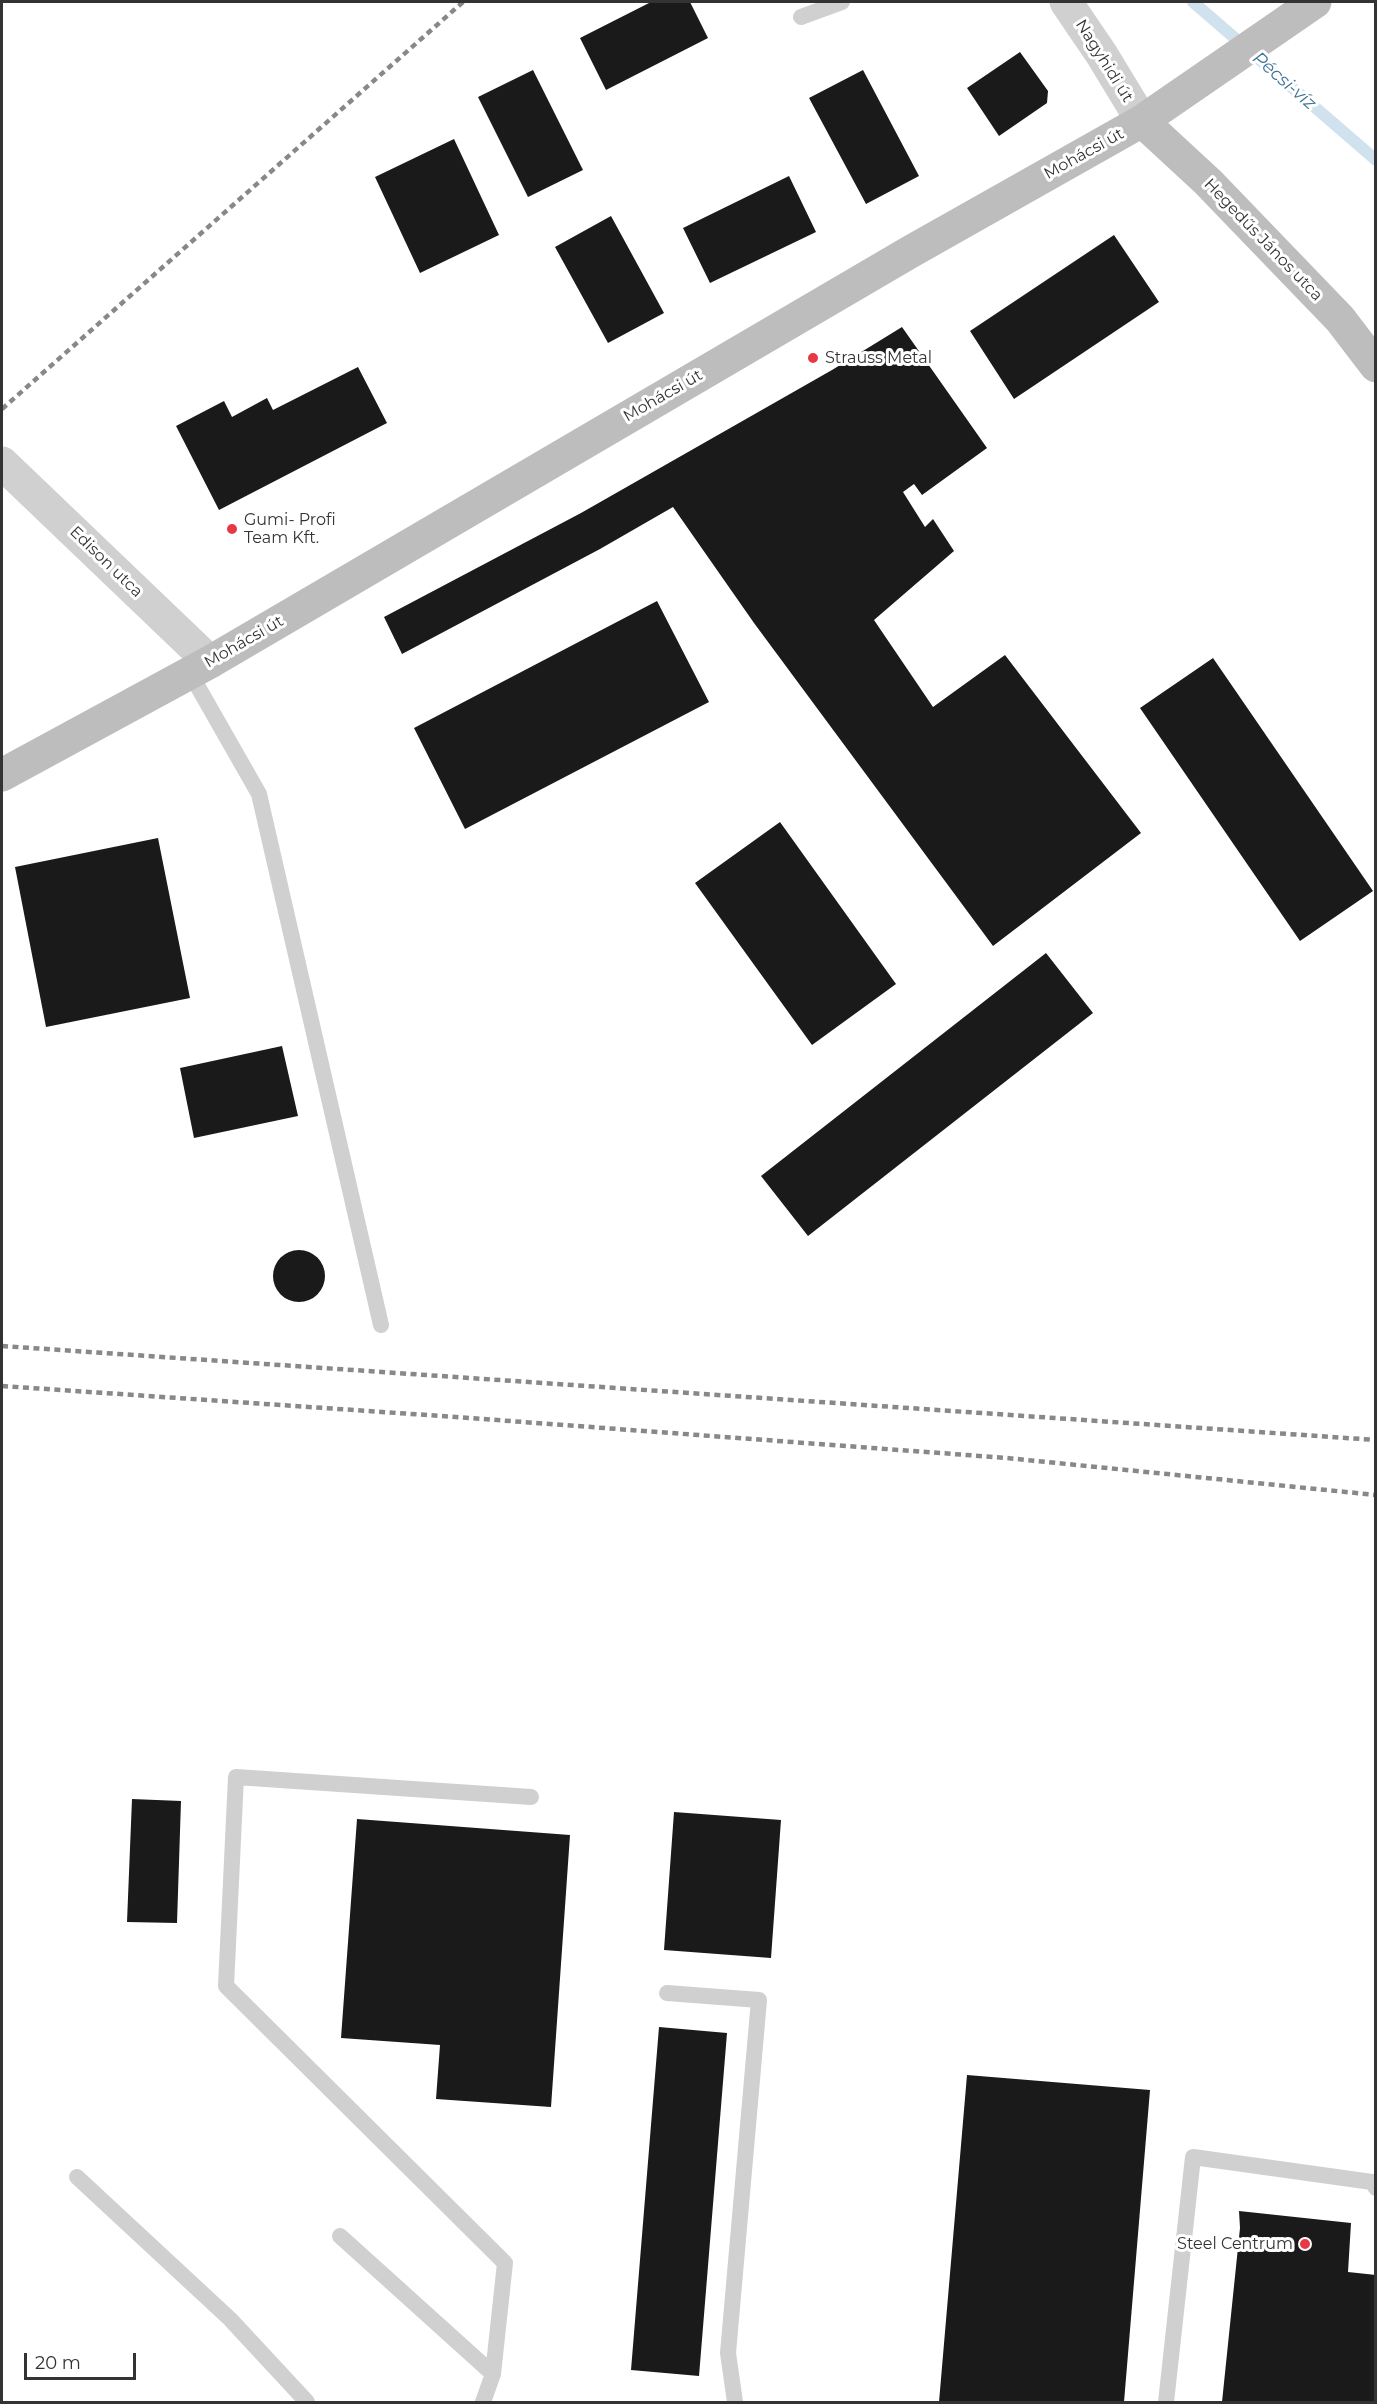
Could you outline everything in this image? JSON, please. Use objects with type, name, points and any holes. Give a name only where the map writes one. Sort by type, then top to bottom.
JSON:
[{"type":"main road","name":"Mohácsi út","points":[[2,774],[200,668],[899,258],[1142,121],[1314,2]]},
{"type":"main road","name":"Hegedűs János utca","points":[[1142,121],[1208,182],[1340,319],[1376,366]]},
{"type":"street","name":"Nagyhidi út","points":[[1066,2],[1102,55],[1142,121]]},
{"type":"street","name":"Edison utca","points":[[2,463],[200,668]]},
{"type":"lane","points":[[801,17],[842,2]]},
{"type":"lane","points":[[200,668],[259,794],[381,1325]]},
{"type":"lane","points":[[483,2403],[493,2374],[505,2263],[226,1986],[236,1777],[531,1797]]},
{"type":"lane","points":[[667,1993],[759,2000],[728,2353],[735,2403]]},
{"type":"lane","points":[[1166,2403],[1193,2157],[1372,2182],[1376,2188]]},
{"type":"lane","points":[[77,2177],[230,2319],[307,2403]]},
{"type":"lane","points":[[340,2236],[493,2374]]},
{"type":"building","points":[[651,2],[690,2],[708,38],[606,90],[580,38]]},
{"type":"building","points":[[1020,52],[1048,91],[1047,103],[999,136],[967,88]]},
{"type":"building","points":[[533,70],[583,170],[528,197],[478,97]]},
{"type":"building","points":[[863,70],[919,176],[866,204],[809,98]]},
{"type":"building","points":[[454,139],[499,235],[420,273],[375,177]]},
{"type":"building","points":[[789,176],[816,232],[710,283],[683,228]]},
{"type":"building","points":[[611,216],[664,313],[608,343],[555,247]]},
{"type":"building","points":[[1114,235],[1159,302],[1014,399],[970,331]]},
{"type":"building","points":[[902,327],[987,448],[922,495],[914,484],[903,492],[925,527],[933,519],[954,551],[874,620],[933,707],[1005,655],[1141,833],[993,946],[754,623],[673,507],[600,549],[402,654],[384,617],[581,513],[832,370]]},
{"type":"building","points":[[358,367],[387,423],[219,510],[176,426],[224,401],[232,417],[267,398],[273,410]]},
{"type":"building","points":[[657,601],[709,702],[465,829],[414,728]]},
{"type":"building","points":[[1213,658],[1373,891],[1300,941],[1140,708]]},
{"type":"building","points":[[780,822],[896,984],[812,1045],[695,883]]},
{"type":"building","points":[[158,838],[190,998],[46,1027],[15,867]]},
{"type":"building","points":[[1046,953],[1093,1013],[808,1236],[761,1176]]},
{"type":"building","points":[[282,1046],[298,1116],[194,1138],[180,1068]]},
{"type":"building","points":[[294,1250],[304,1250],[318,1257],[325,1276],[318,1295],[304,1302],[294,1302],[284,1298],[277,1291],[273,1281],[273,1271],[277,1261],[284,1254]]},
{"type":"building","points":[[132,1799],[181,1801],[177,1923],[127,1922]]},
{"type":"building","points":[[674,1812],[781,1820],[771,1958],[664,1950]]},
{"type":"building","points":[[357,1819],[570,1835],[551,2107],[436,2099],[440,2045],[341,2038]]},
{"type":"building","points":[[659,2027],[727,2033],[699,2376],[631,2370]]},
{"type":"building","points":[[967,2075],[1150,2090],[1124,2402],[939,2402]]},
{"type":"building","points":[[1239,2211],[1351,2223],[1348,2272],[1376,2275],[1376,2402],[1222,2402],[1240,2228]]},
{"type":"waterway","name":"Pécsi-víz","points":[[1193,2],[1376,160]]},
{"type":"railway","points":[[2,409],[463,2]]},
{"type":"railway","points":[[2,1346],[1376,1440]]},
{"type":"railway","points":[[2,1386],[1007,1458],[1376,1495]]},
{"type":"place","name":"Strauss Metal","points":[[813,358]]},
{"type":"place","name":"Gumi- Profi Team Kft.","points":[[232,529]]},
{"type":"place","name":"Steel Centrum","points":[[1305,2244]]}]
